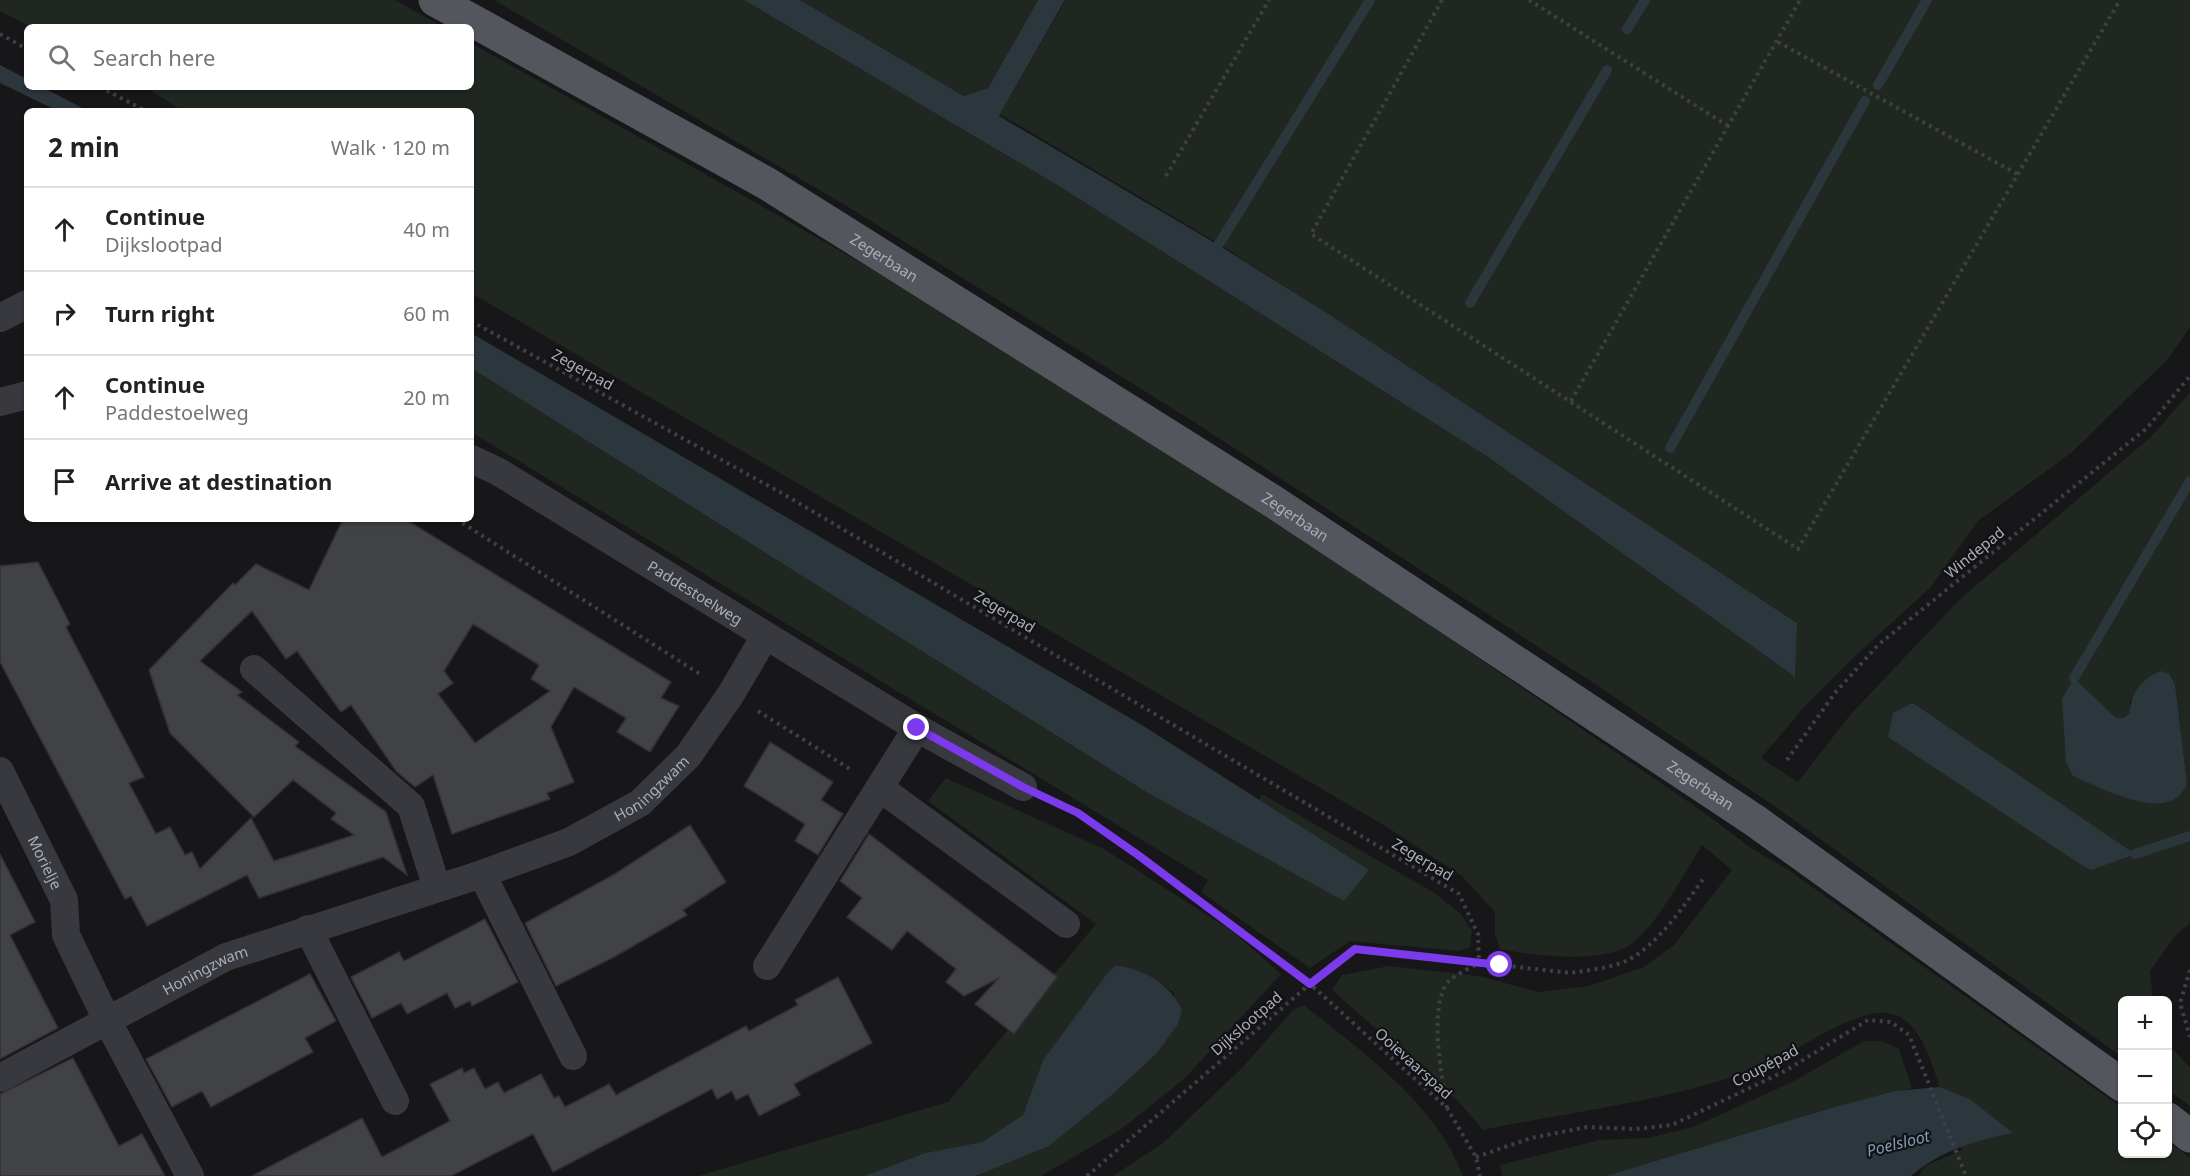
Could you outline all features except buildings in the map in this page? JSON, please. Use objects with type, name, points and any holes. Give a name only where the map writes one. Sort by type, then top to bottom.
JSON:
[{"type":"main road","name":"Zegerbaan","points":[[435,0],[766,183],[1277,504],[1754,820],[2118,1082]]},
{"type":"main road","points":[[2172,1122],[2190,1136]]},
{"type":"street","points":[[0,318],[24,306]]},
{"type":"street","points":[[0,402],[24,396]]},
{"type":"street","name":"Paddestoelweg","points":[[474,460],[497,471],[917,728],[1023,787]]},
{"type":"street","name":"Honingzwam","points":[[0,1078],[226,957],[569,842],[640,803],[688,756],[731,694],[765,636]]},
{"type":"street","points":[[254,669],[411,806],[437,888]]},
{"type":"street","points":[[767,966],[917,728]]},
{"type":"street","name":"Morielje","points":[[0,771],[64,900],[66,935],[108,1022]]},
{"type":"street","points":[[879,788],[1066,924]]},
{"type":"street","points":[[482,873],[573,1056]]},
{"type":"street","points":[[308,929],[395,1101]]},
{"type":"street","points":[[108,1022],[190,1176]]},
{"type":"path","points":[[1166,176],[1269,0]]},
{"type":"path","points":[[1442,0],[1311,234],[1798,549],[2120,0]]},
{"type":"path","points":[[1529,0],[1728,126]]},
{"type":"path","points":[[1571,401],[1800,0]]},
{"type":"path","points":[[0,34],[24,46]]},
{"type":"path","points":[[1778,42],[2019,175]]},
{"type":"path","points":[[106,90],[140,108]]},
{"type":"path","name":"Zegerpad","points":[[474,323],[785,495],[1460,894],[1478,934],[1479,962]]},
{"type":"path","name":"Windepad","points":[[1787,760],[1835,693],[1878,645],[2147,428],[2190,376]]},
{"type":"path","points":[[461,522],[879,788]]},
{"type":"path","name":"Ooievaarspad","points":[[1023,787],[1086,819],[1310,984],[1447,1108],[1476,1157],[1480,1176]]},
{"type":"path","points":[[1447,1108],[1438,1057],[1438,1000],[1450,980],[1479,962],[1571,973],[1626,961],[1674,919],[1703,879]]},
{"type":"path","name":"Dijkslootpad","points":[[1087,1176],[1310,984],[1355,949],[1479,962]]},
{"type":"path","points":[[2190,970],[2180,1003],[2190,1037]]},
{"type":"path","name":"Coupépad","points":[[1476,1157],[1531,1138],[1587,1127],[1635,1129],[1672,1125],[1785,1071],[1868,1020],[1892,1022],[1909,1035],[1928,1077],[1966,1176]]},
{"type":"shaded area","points":[[0,0],[395,0],[438,24],[25,24],[0,11]]},
{"type":"shaded area","points":[[494,0],[744,0],[1057,185],[1488,457],[1795,677],[1796,622],[1221,245],[1000,114],[1066,0],[2190,0],[2190,327],[2168,359],[2071,453],[1978,521],[1930,588],[1854,657],[1805,706],[1761,758],[1798,782],[1850,715],[1960,599],[2151,437],[2190,392],[2190,923],[2175,936],[2150,971],[2153,996],[2118,996],[2118,1054],[1780,810],[1598,686],[1191,420],[845,205]],"holes":[[[2169,674],[2175,684],[2187,783],[2136,800],[2073,776],[2074,679],[2116,718],[2125,718],[2130,713],[2130,701]],[[1913,703],[2134,854],[1950,776],[1888,737]]]},
{"type":"shaded area","points":[[800,0],[1038,0],[988,88],[964,96]]},
{"type":"shaded area","points":[[474,45],[882,275],[1017,356],[1192,466],[1450,638],[1706,814],[1751,848],[1787,869],[2118,1105],[2118,1158],[2172,1158],[2172,1144],[2190,1158],[2190,1176],[1919,1176],[1925,1166],[1962,1150],[1961,1147],[1979,1139],[2012,1133],[1970,1099],[1940,1087],[1929,1055],[1918,1034],[1902,1018],[1879,1013],[1847,1022],[1767,1064],[1733,1077],[1663,1096],[1483,1130],[1457,1100],[1332,990],[1342,975],[1389,966],[1479,976],[1538,992],[1589,986],[1644,967],[1674,945],[1732,870],[1702,845],[1650,926],[1628,946],[1616,952],[1601,955],[1565,956],[1529,954],[1500,949],[1495,934],[1495,912],[1462,876],[1382,824],[474,295],[474,108],[178,108],[150,90],[474,90]]},
{"type":"shaded area","points":[[474,370],[1148,793],[1234,839],[1262,794],[1433,892],[1461,914],[1472,931],[1470,947],[1458,951],[1350,941],[1310,968],[1201,892],[1208,880],[474,434]]},
{"type":"shaded area","points":[[946,778],[1104,849],[1232,931],[1281,974],[1184,1079],[1120,1130],[1041,1176],[976,1176],[1049,1146],[1113,1094],[1157,1053],[1175,994],[1147,975],[1116,965],[1108,972],[1043,1060],[1023,1115],[982,1142],[925,1153],[864,1176],[698,1176],[948,1102],[1096,924],[928,801]]},
{"type":"shaded area","points":[[1304,1005],[1373,1061],[1416,1102],[1450,1149],[1463,1176],[1113,1176],[1163,1143],[1243,1067],[1292,1011]]},
{"type":"shaded area","points":[[1864,1041],[1882,1041],[1899,1049],[1912,1088],[1824,1110],[1606,1176],[1502,1176],[1500,1165],[1600,1140],[1648,1138],[1693,1127],[1794,1081]]},
{"type":"shaded area","points":[[2172,1048],[2190,1068],[2190,1106],[2172,1093]]},
{"type":"water","points":[[744,0],[800,0],[964,96],[988,88],[1038,0],[1065,0],[999,116],[1220,246],[1333,317],[1797,623],[1795,677],[1488,457],[1057,185]]},
{"type":"water","points":[[0,65],[24,77],[24,90],[48,90],[82,108],[52,108],[0,83]]},
{"type":"water","points":[[474,335],[1142,725],[1369,870],[1344,901],[1148,793],[474,370]]},
{"type":"water","points":[[2162,671],[2169,674],[2175,684],[2187,783],[2179,796],[2167,802],[2152,803],[2135,800],[2073,776],[2066,762],[2062,699],[2074,678],[2116,718],[2124,718],[2130,713],[2132,699],[2139,687],[2149,677]]},
{"type":"water","points":[[1913,703],[2135,854],[2091,870],[1888,737],[1893,713]]},
{"type":"water","points":[[1116,965],[1137,970],[1155,979],[1170,992],[1182,1010],[1178,1024],[1157,1053],[1113,1094],[1049,1146],[976,1176],[864,1176],[925,1153],[982,1142],[1023,1115],[1043,1060],[1108,972]]},
{"type":"water","name":"Poelsloot","points":[[1940,1087],[1970,1099],[2013,1133],[1986,1139],[1946,1153],[1911,1176],[1606,1176],[1824,1110],[1895,1091]]},
{"type":"waterway","points":[[1219,244],[1370,0]]},
{"type":"waterway","points":[[1627,29],[1645,0]]},
{"type":"waterway","points":[[1878,85],[1927,0]]},
{"type":"waterway","points":[[1470,303],[1607,70]]},
{"type":"waterway","points":[[1670,448],[1865,101]]},
{"type":"waterway","points":[[2074,678],[2190,481]]},
{"type":"waterway","points":[[2135,854],[2190,836]]},
{"type":"route","points":[[917,728],[1023,787],[1078,813],[1310,984],[1355,949],[1500,965]]}]
